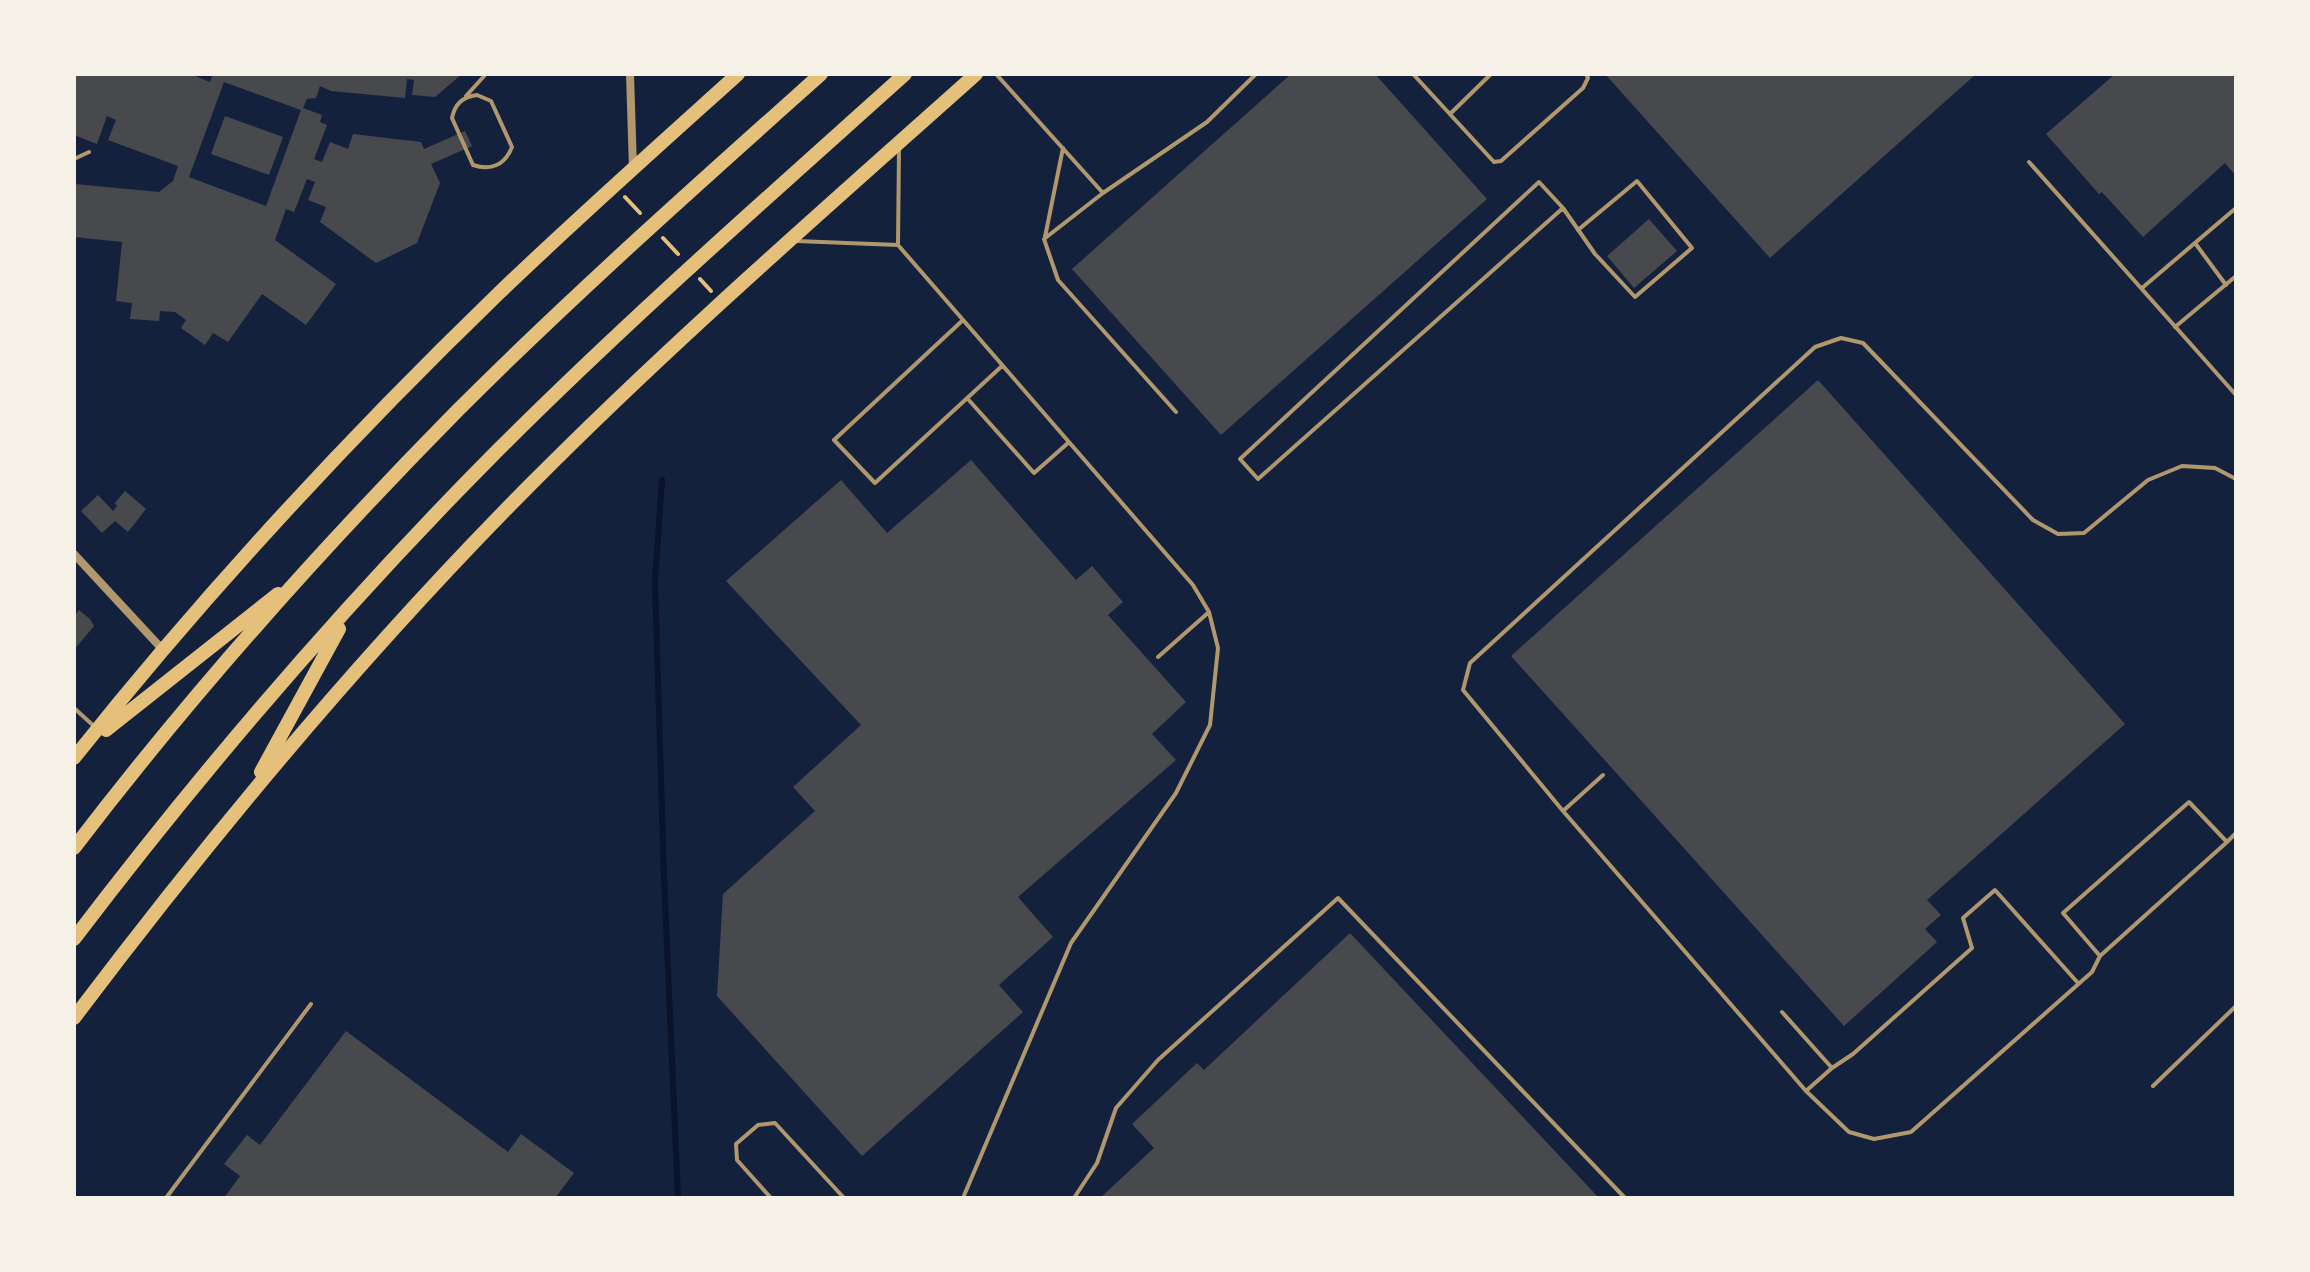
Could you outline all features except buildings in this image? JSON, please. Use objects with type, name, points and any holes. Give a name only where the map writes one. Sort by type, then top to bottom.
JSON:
[{"type":"highway","points":[[78,753],[100,731],[163,650],[342,451],[508,285],[738,74]]},
{"type":"highway","points":[[74,848],[168,731],[382,489],[525,345],[620,255],[821,74]]},
{"type":"highway","points":[[74,939],[211,767],[433,516],[658,296],[905,74]]},
{"type":"highway","points":[[74,1018],[247,797],[457,559],[690,330],[976,74]]},
{"type":"highway","points":[[100,731],[310,569]]},
{"type":"highway","points":[[247,797],[351,606]]},
{"type":"street","points":[[630,74],[633,169]]},
{"type":"street","points":[[74,554],[163,650]]},
{"type":"lane","points":[[464,98],[477,95],[491,101],[512,147],[497,166],[473,165],[452,118],[457,104],[486,74]]},
{"type":"lane","points":[[996,74],[1103,193]]},
{"type":"lane","points":[[1044,239],[1103,193],[1207,122],[1256,74]]},
{"type":"lane","points":[[1413,74],[1494,162],[1501,161],[1583,88],[1588,78],[1586,74]]},
{"type":"lane","points":[[1450,114],[1491,74]]},
{"type":"lane","points":[[899,143],[898,245],[1193,585],[1209,612],[1218,648],[1210,725],[1176,793],[1071,943],[963,1198]]},
{"type":"lane","points":[[1063,148],[1044,239],[1058,280],[1176,412]]},
{"type":"lane","points":[[74,159],[89,152]]},
{"type":"lane","points":[[2029,162],[2236,395]]},
{"type":"lane","points":[[1563,208],[1258,479],[1240,459],[1539,182],[1563,208],[1578,230],[1595,254],[1635,297],[1692,248],[1637,181],[1578,230]]},
{"type":"lane","points":[[2142,288],[2236,208]]},
{"type":"lane","points":[[789,241],[898,245]]},
{"type":"lane","points":[[2195,243],[2226,285]]},
{"type":"lane","points":[[2175,327],[2236,276]]},
{"type":"lane","points":[[963,320],[834,440],[875,483],[1002,366]]},
{"type":"lane","points":[[2236,479],[2215,468],[2182,466],[2148,480],[2084,533],[2058,534],[2033,520],[1863,343],[1841,338],[1815,347],[1470,663],[1463,690],[1563,811],[1806,1091],[1849,1132],[1874,1139],[1911,1132],[2092,972],[2100,956],[2236,833]]},
{"type":"lane","points":[[967,398],[1034,473],[1069,442]]},
{"type":"lane","points":[[1158,657],[1209,612]]},
{"type":"lane","points":[[74,708],[100,731]]},
{"type":"lane","points":[[1563,811],[1603,775]]},
{"type":"lane","points":[[2100,956],[2063,913],[2189,802],[2227,842]]},
{"type":"lane","points":[[1806,1091],[1853,1054],[1972,948],[1963,918],[1995,890],[2078,984]]},
{"type":"lane","points":[[1074,1198],[1097,1163],[1116,1108],[1158,1060],[1338,898],[1625,1198]]},
{"type":"lane","points":[[166,1198],[311,1004]]},
{"type":"lane","points":[[2153,1086],[2236,1006]]},
{"type":"lane","points":[[1782,1012],[1832,1068]]},
{"type":"lane","points":[[771,1198],[737,1160],[736,1144],[758,1125],[775,1123],[844,1198]]},
{"type":"path","points":[[625,197],[640,213]]},
{"type":"path","points":[[663,238],[678,254]]},
{"type":"path","points":[[700,279],[711,291]]},
{"type":"waterway","points":[[662,480],[655,581],[678,1198]]}]
